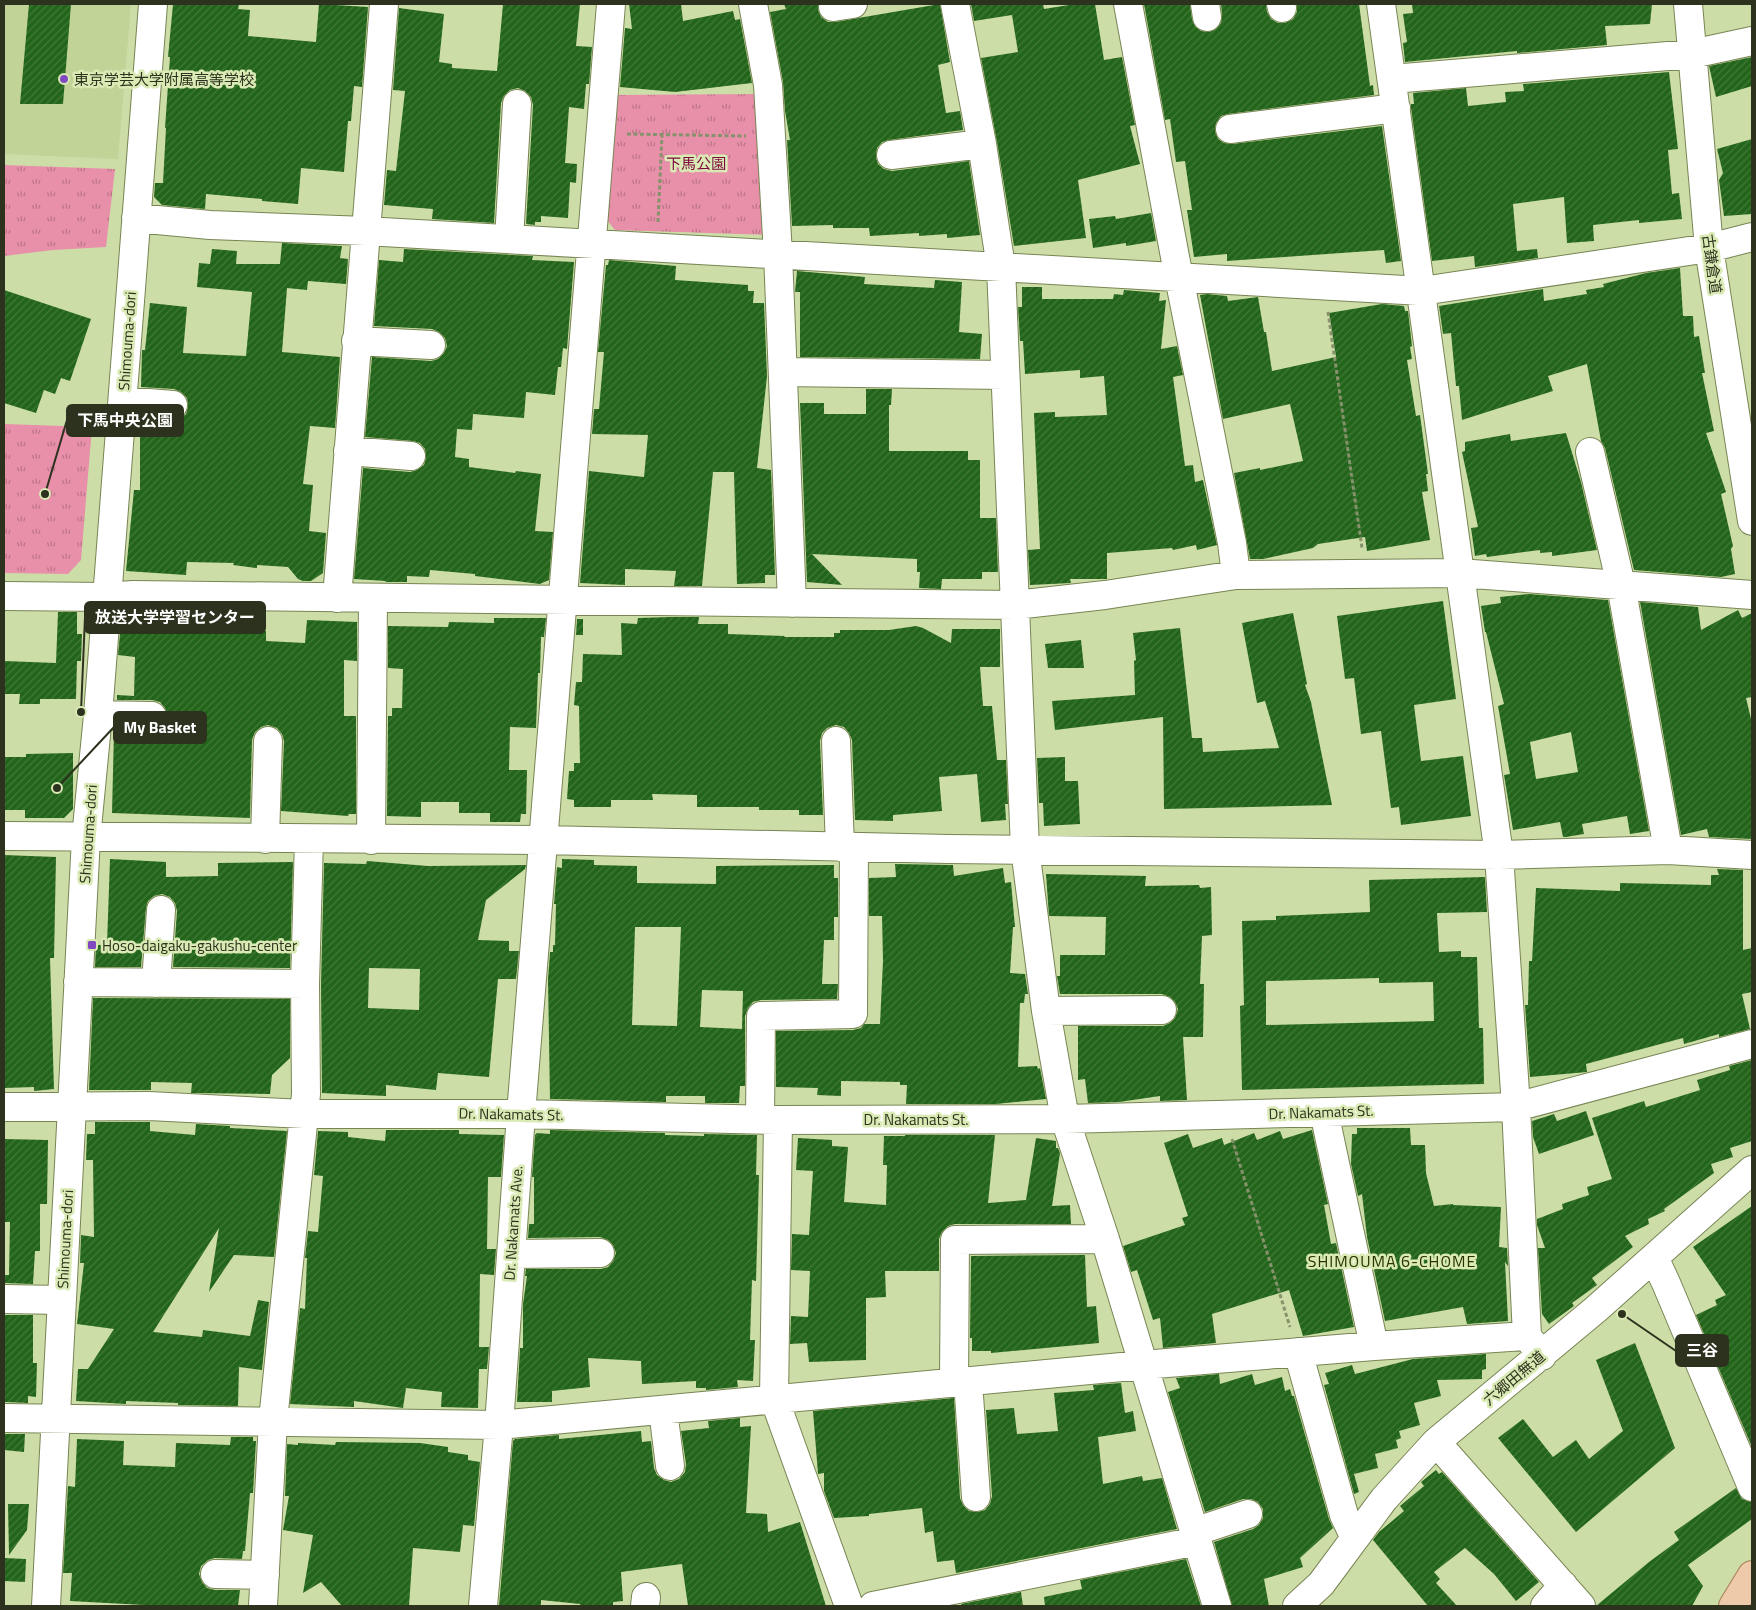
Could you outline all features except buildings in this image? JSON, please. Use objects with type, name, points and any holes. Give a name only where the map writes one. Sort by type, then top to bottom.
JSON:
[{"type":"main road","points":[[1733,1606],[1752,1575]]},
{"type":"street","name":"Shimouma-dori","points":[[46,1606],[86,838],[98,715],[153,4]]},
{"type":"street","points":[[337,598],[364,231],[384,4]]},
{"type":"street","name":"Dr. Nakamats Ave.","points":[[484,1606],[521,1114],[612,4]]},
{"type":"street","points":[[753,4],[768,85],[778,254],[792,603]]},
{"type":"street","points":[[956,4],[982,144],[1001,266],[1025,849],[1046,1011],[1066,1119],[1105,1239],[1217,1606]]},
{"type":"street","points":[[1128,4],[1179,276],[1232,542],[1236,575]]},
{"type":"street","points":[[4,1418],[499,1424],[961,1381],[1374,1346],[1534,1346],[1499,855],[1381,4]]},
{"type":"street","name":"古鎌倉道","points":[[1688,4],[1709,248],[1746,446],[1752,521]]},
{"type":"street","points":[[1392,79],[1692,54],[1752,41]]},
{"type":"street","points":[[508,240],[517,104]]},
{"type":"street","points":[[1230,129],[1396,108]]},
{"type":"street","points":[[891,155],[982,144]]},
{"type":"street","points":[[136,218],[210,225],[364,231],[1422,291],[1709,248],[1752,238]]},
{"type":"street","points":[[356,341],[431,345]]},
{"type":"street","points":[[783,372],[1005,375]]},
{"type":"street","points":[[123,401],[173,405]]},
{"type":"street","points":[[348,451],[411,456]]},
{"type":"street","points":[[1590,452],[1622,586],[1668,850]]},
{"type":"street","points":[[4,596],[106,597],[133,595],[1016,605],[1106,595],[1236,575],[1459,573],[1752,595]]},
{"type":"street","points":[[371,840],[373,599]]},
{"type":"street","points":[[98,715],[152,716]]},
{"type":"street","points":[[265,839],[268,741]]},
{"type":"street","points":[[836,741],[847,847],[854,1014],[761,1016],[769,1120],[774,1398],[849,1606]]},
{"type":"street","points":[[4,836],[543,840],[847,847],[1499,855],[1668,850],[1752,855]]},
{"type":"street","points":[[263,1606],[273,1421],[306,1094],[305,984],[309,839]]},
{"type":"street","points":[[156,983],[161,910]]},
{"type":"street","points":[[78,982],[305,984]]},
{"type":"street","points":[[1046,1011],[1162,1010]]},
{"type":"street","name":"Dr. Nakamats St.","points":[[4,1107],[149,1106],[304,1114],[521,1114],[769,1120],[1066,1119],[1516,1107],[1752,1044]]},
{"type":"street","points":[[1324,1112],[1374,1346]]},
{"type":"street","name":"六郷田無道","points":[[1297,1606],[1320,1584],[1384,1499],[1436,1442],[1534,1346],[1652,1260],[1752,1170]]},
{"type":"street","points":[[976,1498],[961,1381],[955,1240],[1105,1239]]},
{"type":"street","points":[[511,1254],[600,1253]]},
{"type":"street","points":[[1652,1260],[1659,1268],[1666,1283],[1752,1487]]},
{"type":"street","points":[[4,1299],[62,1300]]},
{"type":"street","points":[[1298,1352],[1344,1515],[1355,1538]]},
{"type":"street","points":[[662,1410],[670,1466]]},
{"type":"street","points":[[1436,1442],[1581,1606]]},
{"type":"street","points":[[873,1606],[1196,1537],[1248,1514]]},
{"type":"street","points":[[215,1574],[265,1575]]},
{"type":"street","points":[[1545,1606],[1563,1585]]},
{"type":"path","points":[[601,134],[771,136]]},
{"type":"path","points":[[656,248],[662,135]]},
{"type":"path","points":[[1324,285],[1365,574]]},
{"type":"path","points":[[1225,1115],[1298,1352]]},
{"type":"shaded area","name":"東京学芸大学附属高等学校","points":[[4,4],[131,4],[118,159],[4,154]]},
{"type":"green space","name":"下馬公園","points":[[761,94],[771,235],[615,230],[607,220],[611,95]]},
{"type":"green space","points":[[4,165],[115,169],[106,247],[53,250],[4,256]]},
{"type":"green space","points":[[4,424],[92,427],[81,560],[68,574],[4,573]]},
{"type":"place","name":"東京学芸大学附属高等学校","points":[[64,79]]},
{"type":"place","name":"下馬中央公園","points":[[45,494]]},
{"type":"place","name":"放送大学学習センター","points":[[81,712]]},
{"type":"place","name":"My Basket","points":[[57,788]]},
{"type":"place","name":"Hoso-daigaku-gakushu-center","points":[[92,945]]},
{"type":"place","name":"三谷","points":[[1622,1314]]},
{"type":"district","name":"SHIMOUMA 6-CHOME","points":[[1392,1261]]}]
